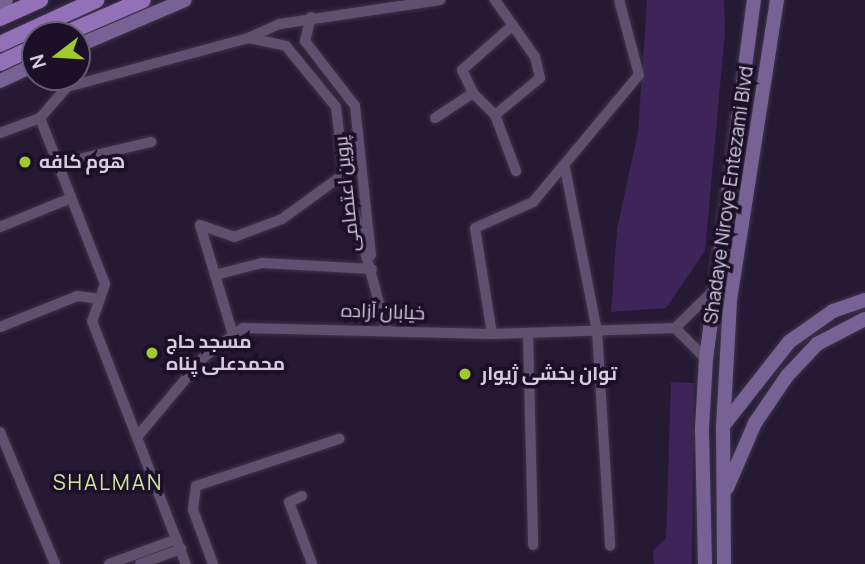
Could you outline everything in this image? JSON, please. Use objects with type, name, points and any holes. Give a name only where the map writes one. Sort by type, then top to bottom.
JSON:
[{"type":"main road","points":[[0,4],[6,0]]},
{"type":"main road","points":[[0,18],[40,0]]},
{"type":"main road","points":[[0,44],[96,0]]},
{"type":"main road","points":[[91,22],[143,0]]},
{"type":"main road","points":[[91,40],[186,0]]},
{"type":"main road","name":"Shadaye Niroye Entezami Blvd","points":[[724,564],[723,427],[730,300],[777,0]]},
{"type":"main road","name":"Shadaye Niroye Entezami Blvd","points":[[705,564],[702,428],[706,359],[753,2]]},
{"type":"main road","points":[[0,63],[21,53]]},
{"type":"main road","points":[[0,81],[21,71]]},
{"type":"main road","points":[[723,427],[789,342],[833,311],[865,300]]},
{"type":"main road","points":[[723,496],[753,426],[787,376],[817,344],[865,318]]},
{"type":"main road","points":[[733,411],[741,425],[753,426]]},
{"type":"street","points":[[0,133],[40,118],[67,87],[248,38],[311,17],[440,0]]},
{"type":"street","points":[[495,0],[535,57],[540,78],[495,115]]},
{"type":"street","points":[[492,334],[475,228],[533,202],[565,168],[639,75],[620,0]]},
{"type":"street","name":"پروین اعتصامی","points":[[311,17],[305,41],[355,106],[372,269]]},
{"type":"street","points":[[513,25],[462,70],[473,93],[495,115],[516,171]]},
{"type":"street","name":"پروین اعتصامی","points":[[248,38],[286,47],[337,107],[344,174],[372,269]]},
{"type":"street","points":[[435,118],[473,93]]},
{"type":"street","points":[[40,118],[104,284],[92,321],[187,564]]},
{"type":"street","points":[[58,164],[151,142]]},
{"type":"street","points":[[565,168],[597,331],[610,546]]},
{"type":"street","points":[[233,335],[200,225],[234,237],[282,219],[344,174]]},
{"type":"street","points":[[0,227],[71,198]]},
{"type":"street","points":[[215,275],[262,262],[372,269],[386,329]]},
{"type":"street","points":[[706,359],[675,328],[715,289]]},
{"type":"street","points":[[0,327],[77,296],[100,299]]},
{"type":"street","name":"خیابان آزاده","points":[[137,436],[204,357],[243,328],[386,329],[492,334],[675,328]]},
{"type":"street","points":[[528,333],[533,545]]},
{"type":"street","points":[[0,432],[55,564]]},
{"type":"street","points":[[213,564],[193,510],[196,486],[339,439]]},
{"type":"street","points":[[302,496],[289,502],[312,564]]},
{"type":"street","points":[[110,564],[179,544]]},
{"type":"street","points":[[140,564],[179,544]]},
{"type":"shaded area","points":[[647,0],[724,0],[725,32],[705,251],[666,308],[611,312],[617,229],[638,132]]},
{"type":"shaded area","points":[[671,382],[694,383],[692,564],[654,564],[653,551],[666,538]]},
{"type":"place","name":"هوم کافه","points":[[25,162]]},
{"type":"place","name":"مسجد حاج محمدعلی پناه","points":[[152,353]]},
{"type":"place","name":"توان بخشی ژیوار","points":[[465,374]]},
{"type":"district","name":"SHALMAN","points":[[108,482]]}]
